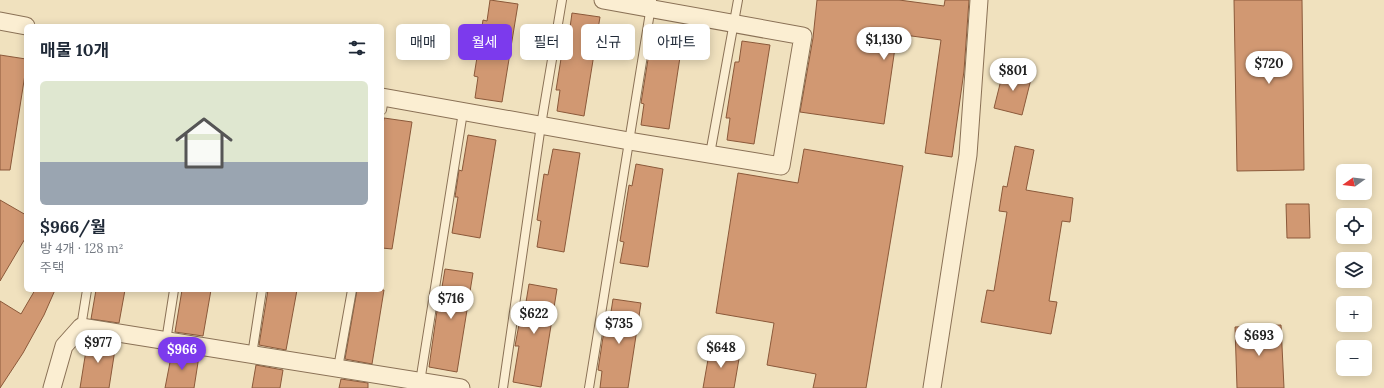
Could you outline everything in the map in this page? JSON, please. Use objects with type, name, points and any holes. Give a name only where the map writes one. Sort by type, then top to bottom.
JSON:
[{"type":"street","points":[[384,102],[462,112],[781,166],[803,36],[734,24],[651,4],[603,0]]},
{"type":"street","points":[[932,388],[968,155],[979,0]]},
{"type":"street","points":[[0,21],[24,26]]},
{"type":"street","points":[[52,388],[64,346],[81,327],[461,388]]},
{"type":"lane","points":[[503,388],[541,125],[562,0]]},
{"type":"lane","points":[[710,154],[738,0]]},
{"type":"lane","points":[[589,388],[651,4]]},
{"type":"lane","points":[[420,382],[462,112]]},
{"type":"lane","points":[[81,327],[87,292]]},
{"type":"lane","points":[[166,341],[174,292]]},
{"type":"lane","points":[[252,355],[262,292]]},
{"type":"lane","points":[[338,368],[352,292]]},
{"type":"building","points":[[490,0],[518,4],[512,41],[512,24],[482,24],[483,20],[487,21]]},
{"type":"building","points":[[817,0],[899,0],[944,6],[945,0],[969,0],[964,71],[952,157],[925,153],[941,40],[897,34],[884,124],[800,112],[813,38]]},
{"type":"building","points":[[1234,0],[1302,0],[1304,170],[1237,171]]},
{"type":"building","points":[[572,13],[600,17],[599,24],[581,24],[581,60],[593,60],[584,116],[557,111],[560,90],[556,90],[561,60],[573,60],[573,24],[570,24]]},
{"type":"building","points":[[742,41],[770,45],[754,144],[727,140],[730,118],[726,118],[735,62],[739,62]]},
{"type":"building","points":[[0,55],[24,59],[24,81],[10,170],[0,170]]},
{"type":"building","points":[[477,60],[509,60],[502,102],[475,98],[478,77],[474,76]]},
{"type":"building","points":[[648,60],[680,60],[669,129],[641,125],[644,104],[641,103]]},
{"type":"building","points":[[1004,68],[1032,75],[1022,115],[994,108]]},
{"type":"building","points":[[384,118],[412,122],[392,249],[384,248]]},
{"type":"building","points":[[468,135],[496,140],[480,238],[452,233],[458,197],[455,197],[459,170],[462,171]]},
{"type":"building","points":[[1015,146],[1034,150],[1026,190],[1073,198],[1070,222],[1062,221],[1049,301],[1057,302],[1051,334],[981,322],[987,290],[994,291],[1007,212],[999,211],[1003,186],[1007,187]]},
{"type":"building","points":[[553,149],[580,153],[564,252],[537,247],[541,221],[537,220],[544,174],[548,175]]},
{"type":"building","points":[[804,149],[903,166],[866,388],[813,388],[816,374],[767,365],[774,323],[716,313],[738,173],[798,183]]},
{"type":"building","points":[[636,164],[663,169],[648,267],[620,263],[624,242],[620,241],[629,185],[632,186]]},
{"type":"building","points":[[0,200],[24,214],[24,240],[0,281]]},
{"type":"building","points":[[1286,204],[1309,204],[1310,238],[1287,238]]},
{"type":"building","points":[[445,269],[473,273],[457,372],[429,367],[438,304],[439,305]]},
{"type":"building","points":[[529,284],[557,289],[541,387],[513,382],[519,346],[515,346],[520,319],[523,320]]},
{"type":"building","points":[[34,292],[54,292],[44,315],[23,353],[0,388],[0,301],[21,314]]},
{"type":"building","points":[[96,292],[125,292],[119,323],[91,319]]},
{"type":"building","points":[[182,292],[211,292],[203,336],[175,332]]},
{"type":"building","points":[[268,292],[297,292],[286,350],[259,345]]},
{"type":"building","points":[[357,292],[384,292],[372,364],[345,359]]},
{"type":"building","points":[[613,299],[641,303],[628,388],[600,388],[602,371],[598,370],[605,324],[609,325]]},
{"type":"building","points":[[1281,325],[1284,388],[1237,388],[1235,327]]},
{"type":"building","points":[[88,338],[116,343],[109,388],[80,388]]},
{"type":"building","points":[[710,348],[740,353],[734,388],[703,388]]},
{"type":"building","points":[[172,352],[199,356],[194,388],[165,388]]},
{"type":"building","points":[[256,365],[283,370],[280,388],[252,388]]},
{"type":"building","points":[[341,379],[368,383],[368,388],[339,388]]}]
